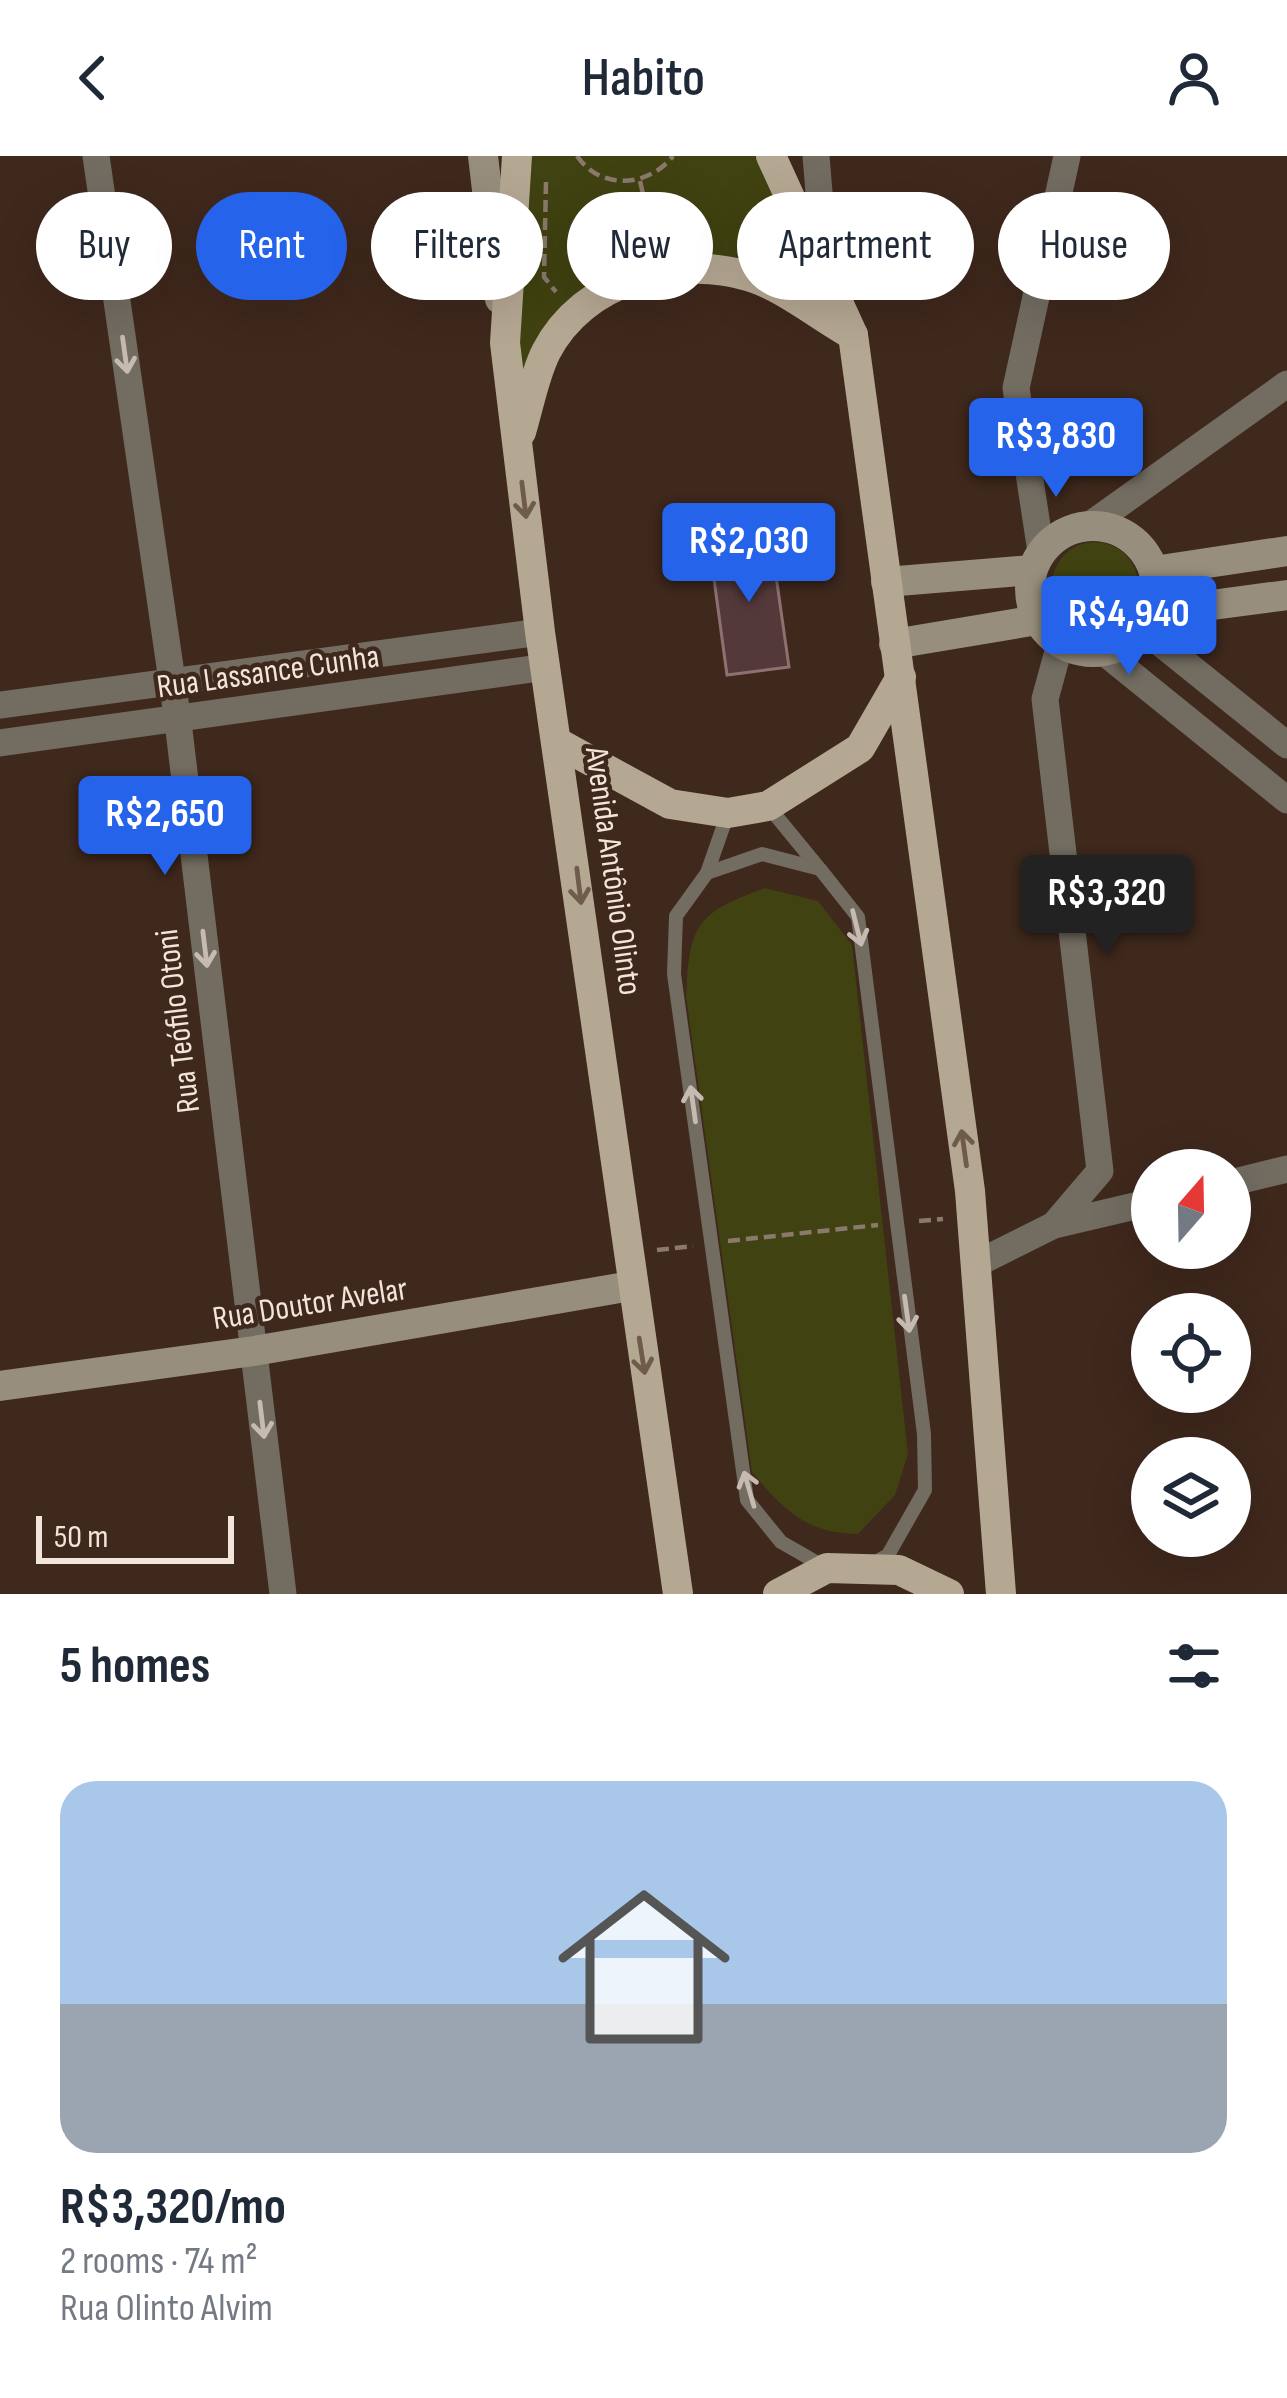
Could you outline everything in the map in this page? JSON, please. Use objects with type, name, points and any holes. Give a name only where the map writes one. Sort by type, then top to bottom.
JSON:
[{"type":"main road","name":"Avenida Antônio Olinto","points":[[483,156],[540,632],[560,744],[631,1286],[678,1594]]},
{"type":"main road","points":[[505,343],[517,156]]},
{"type":"main road","points":[[771,156],[789,192]]},
{"type":"main road","points":[[517,444],[547,351],[575,315],[623,281],[693,265],[752,277],[853,335]]},
{"type":"main road","points":[[839,300],[853,335],[972,1216],[1001,1594]]},
{"type":"main road","points":[[1148,621],[1154,571],[1136,543],[1090,525],[1071,529],[1036,561],[1029,586],[1037,620],[1060,644],[1104,652],[1126,644],[1148,621],[1287,595]]},
{"type":"main road","points":[[1154,571],[1287,551]]},
{"type":"main road","points":[[886,582],[1036,561]]},
{"type":"main road","points":[[894,644],[1037,620]]},
{"type":"main road","points":[[560,744],[670,804],[728,813],[768,806],[860,748],[902,677]]},
{"type":"main road","name":"Rua Doutor Avelar","points":[[0,1386],[254,1351],[631,1286]]},
{"type":"main road","points":[[778,1594],[827,1568],[899,1570],[949,1594]]},
{"type":"street","name":"Rua Teófilo Otoni","points":[[96,156],[178,722],[283,1594]]},
{"type":"street","points":[[815,156],[819,192]]},
{"type":"street","points":[[1036,561],[1016,388],[1067,156]]},
{"type":"street","points":[[1090,525],[1287,385]]},
{"type":"street","points":[[1148,621],[1287,745]]},
{"type":"street","name":"Rua Lassance Cunha","points":[[0,705],[540,632]]},
{"type":"street","points":[[1054,1225],[1100,1171],[1045,699],[1060,644]]},
{"type":"street","points":[[1104,652],[1287,800]]},
{"type":"street","name":"Rua Lassance Cunha","points":[[0,743],[178,722],[546,667]]},
{"type":"street","points":[[1251,1178],[1287,1169]]},
{"type":"street","points":[[976,1264],[1054,1225],[1131,1207]]},
{"type":"lane","points":[[768,806],[858,917],[924,1433],[926,1490],[888,1555],[865,1569]]},
{"type":"lane","points":[[728,813],[707,873],[676,916],[674,974],[747,1500],[782,1542],[827,1568]]},
{"type":"lane","points":[[707,873],[762,854],[820,869]]},
{"type":"path","points":[[578,156],[610,181],[640,181],[663,169],[673,156]]},
{"type":"path","points":[[546,176],[544,277],[575,315]]},
{"type":"path","points":[[640,181],[643,192]]},
{"type":"path","points":[[627,1254],[972,1216]]},
{"type":"shaded area","points":[[528,156],[766,156],[782,192],[737,192],[737,277],[713,267],[713,192],[567,192],[567,300],[588,300],[573,306],[522,405],[519,300],[543,300],[543,192],[526,192]]},
{"type":"shaded area","points":[[791,300],[831,300],[841,321]]},
{"type":"shaded area","points":[[1095,542],[1111,545],[1125,555],[1135,569],[1135,601],[1125,615],[1111,625],[1095,628],[1079,625],[1065,615],[1055,601],[1052,585],[1055,569],[1065,555],[1079,545]]},
{"type":"shaded area","points":[[765,888],[818,901],[852,945],[908,1454],[895,1495],[858,1534],[825,1530],[798,1517],[752,1472],[686,996],[690,952],[701,924],[724,905]]},
{"type":"building","points":[[770,534],[789,667],[727,675],[709,542]]}]
